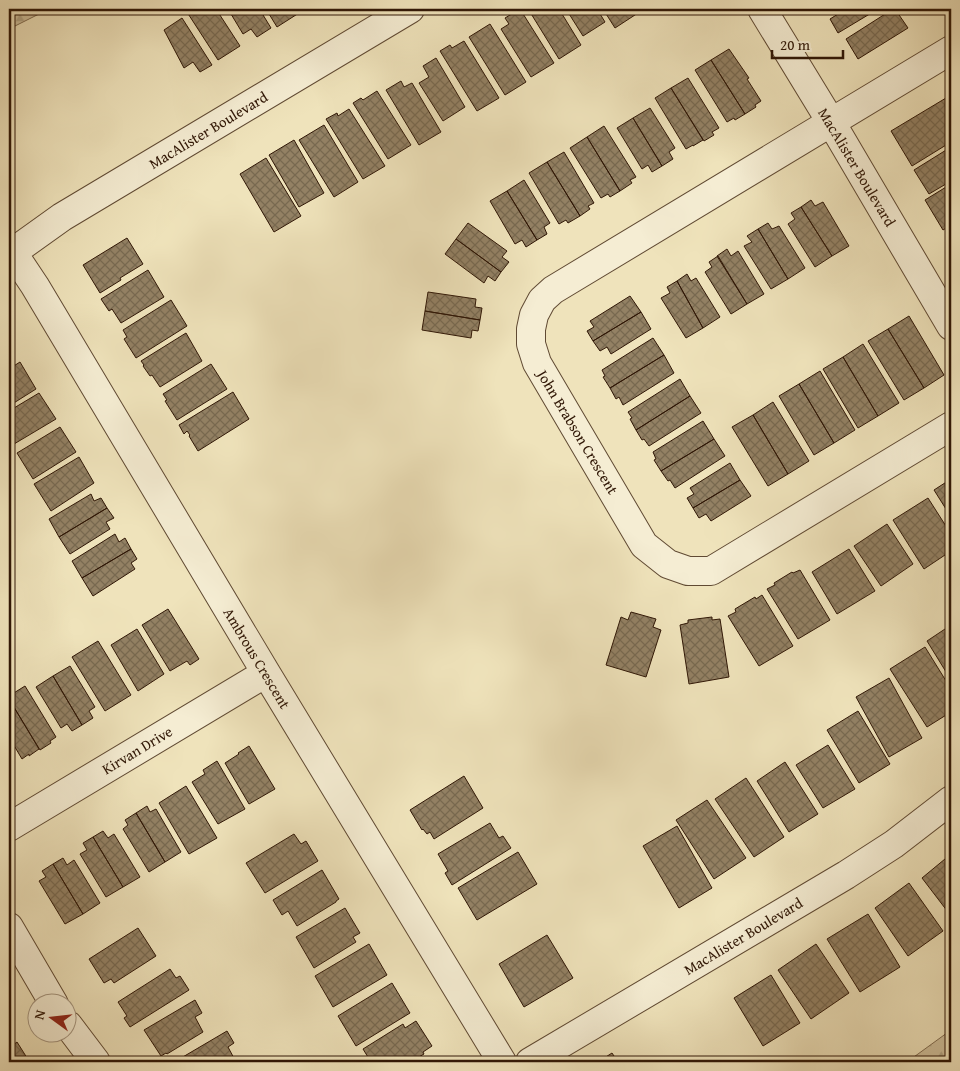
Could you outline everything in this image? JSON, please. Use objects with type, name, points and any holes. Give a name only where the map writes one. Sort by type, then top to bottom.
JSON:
[{"type":"street","name":"MacAlister Boulevard","points":[[11,254],[62,218],[410,9]]},
{"type":"street","name":"MacAlister Boulevard","points":[[762,9],[951,326]]},
{"type":"street","name":"John Brabson Crescent","points":[[951,50],[553,290],[542,300],[534,315],[531,329],[531,344],[537,363],[644,544],[668,564],[688,571],[711,571],[951,426]]},
{"type":"street","name":"Ambrous Crescent","points":[[11,254],[35,286],[266,673],[502,1062]]},
{"type":"street","name":"Kirvan Drive","points":[[9,827],[266,673]]},
{"type":"street","name":"MacAlister Boulevard","points":[[530,1062],[846,875],[894,844],[951,800]]},
{"type":"street","points":[[9,927],[48,994]]},
{"type":"street","points":[[78,1039],[96,1062]]},
{"type":"green space","points":[[9,9],[49,9],[9,29]]},
{"type":"green space","points":[[951,1030],[951,1062],[907,1062]]},
{"type":"building","points":[[185,9],[216,9],[240,46],[218,60]]},
{"type":"building","points":[[228,9],[258,9],[271,28],[257,37],[251,29],[243,34]]},
{"type":"building","points":[[266,9],[296,9],[299,13],[277,27]]},
{"type":"building","points":[[520,9],[554,63],[531,77],[501,29],[509,24],[505,18]]},
{"type":"building","points":[[536,9],[559,9],[581,45],[559,59],[530,12]]},
{"type":"building","points":[[566,9],[597,9],[605,22],[583,36]]},
{"type":"building","points":[[603,9],[635,9],[638,13],[615,28]]},
{"type":"building","points":[[834,9],[878,9],[838,33],[830,19],[838,14]]},
{"type":"building","points":[[895,9],[908,28],[858,59],[846,39]]},
{"type":"building","points":[[182,18],[212,65],[200,72],[193,62],[184,68],[164,30]]},
{"type":"building","points":[[490,24],[526,82],[505,95],[469,37]]},
{"type":"building","points":[[464,41],[499,98],[477,111],[440,51],[450,45],[452,48]]},
{"type":"building","points":[[729,49],[749,78],[747,79],[761,101],[755,105],[756,107],[745,114],[711,60]]},
{"type":"building","points":[[436,58],[465,107],[443,121],[419,83],[429,77],[423,66]]},
{"type":"building","points":[[711,60],[745,114],[735,120],[734,118],[727,122],[695,70]]},
{"type":"building","points":[[688,78],[719,128],[712,132],[714,135],[704,141],[671,88]]},
{"type":"building","points":[[401,81],[404,87],[412,83],[441,132],[419,145],[386,90]]},
{"type":"building","points":[[671,88],[703,140],[686,149],[655,98]]},
{"type":"building","points":[[377,91],[411,145],[388,159],[353,103],[361,98],[363,100]]},
{"type":"building","points":[[951,95],[951,142],[912,166],[891,131]]},
{"type":"building","points":[[650,108],[675,148],[669,152],[673,159],[662,166],[633,118]]},
{"type":"building","points":[[349,109],[385,166],[363,179],[326,119],[337,113],[338,116]]},
{"type":"building","points":[[633,118],[662,166],[652,172],[648,165],[642,169],[617,128]]},
{"type":"building","points":[[324,125],[358,182],[334,197],[299,140]]},
{"type":"building","points":[[604,126],[636,177],[630,180],[632,183],[620,191],[587,137]]},
{"type":"building","points":[[587,137],[620,191],[610,197],[608,194],[601,198],[570,148]]},
{"type":"building","points":[[294,140],[324,193],[299,207],[269,155]]},
{"type":"building","points":[[951,147],[951,181],[929,194],[914,170]]},
{"type":"building","points":[[564,152],[594,203],[588,206],[590,209],[580,216],[547,162]]},
{"type":"building","points":[[266,158],[301,216],[274,232],[240,174]]},
{"type":"building","points":[[547,162],[580,216],[568,223],[566,220],[559,224],[529,173]]},
{"type":"building","points":[[524,180],[550,223],[544,227],[547,234],[537,240],[507,191]]},
{"type":"building","points":[[951,184],[951,225],[943,230],[925,200]]},
{"type":"building","points":[[507,191],[537,240],[526,247],[522,240],[515,244],[490,201]]},
{"type":"building","points":[[811,200],[815,206],[823,202],[849,246],[832,256],[801,207]]},
{"type":"building","points":[[801,207],[832,256],[815,267],[788,224],[795,219],[791,213]]},
{"type":"building","points":[[468,223],[507,251],[502,257],[509,262],[501,272],[456,239]]},
{"type":"building","points":[[768,223],[772,229],[779,226],[805,268],[788,279],[758,229]]},
{"type":"building","points":[[758,229],[788,279],[771,289],[744,246],[752,242],[747,236]]},
{"type":"building","points":[[127,238],[143,264],[100,293],[83,265]]},
{"type":"building","points":[[456,239],[501,272],[495,281],[488,276],[484,283],[445,254]]},
{"type":"building","points":[[727,249],[731,256],[738,251],[764,294],[747,304],[717,256]]},
{"type":"building","points":[[718,256],[747,304],[731,314],[705,272],[712,267],[709,262]]},
{"type":"building","points":[[148,270],[164,297],[121,323],[112,309],[109,311],[101,299]]},
{"type":"building","points":[[687,274],[691,281],[696,278],[720,317],[703,328],[677,281]]},
{"type":"building","points":[[677,281],[703,328],[686,338],[661,298],[670,293],[667,287]]},
{"type":"building","points":[[428,292],[476,299],[475,307],[482,308],[480,320],[425,311]]},
{"type":"building","points":[[630,296],[641,312],[593,341],[587,331],[594,327],[590,321]]},
{"type":"building","points":[[171,300],[187,326],[136,358],[124,339],[127,337],[123,330]]},
{"type":"building","points":[[425,311],[480,320],[478,331],[472,330],[471,338],[422,330]]},
{"type":"building","points":[[641,312],[651,329],[611,354],[607,347],[600,351],[593,341]]},
{"type":"building","points":[[909,316],[944,375],[924,388],[888,329]]},
{"type":"building","points":[[888,329],[924,388],[904,400],[868,341]]},
{"type":"building","points":[[186,333],[202,361],[160,387],[152,375],[150,376],[141,361]]},
{"type":"building","points":[[653,338],[664,355],[610,388],[603,377],[605,376],[602,370]]},
{"type":"building","points":[[863,344],[899,403],[878,416],[843,357]]},
{"type":"building","points":[[664,355],[674,373],[623,405],[619,397],[616,399],[610,388]]},
{"type":"building","points":[[843,357],[878,416],[858,428],[823,369]]},
{"type":"building","points":[[20,362],[36,389],[9,406],[9,369]]},
{"type":"building","points":[[211,364],[227,389],[177,420],[165,401],[167,400],[163,394]]},
{"type":"building","points":[[820,371],[855,430],[834,443],[799,384]]},
{"type":"building","points":[[680,379],[690,396],[636,430],[628,412]]},
{"type":"building","points":[[799,384],[834,443],[814,455],[779,396]]},
{"type":"building","points":[[233,392],[249,419],[198,451],[190,435],[187,431],[184,434],[179,425]]},
{"type":"building","points":[[39,393],[56,419],[9,447],[9,411]]},
{"type":"building","points":[[690,396],[701,413],[649,446],[644,439],[642,440],[636,430]]},
{"type":"building","points":[[773,402],[809,461],[788,474],[753,415]]},
{"type":"building","points":[[753,415],[788,474],[768,486],[732,427]]},
{"type":"building","points":[[703,421],[714,439],[661,471],[654,460],[656,459],[653,452]]},
{"type":"building","points":[[60,427],[76,452],[33,479],[17,453]]},
{"type":"building","points":[[714,439],[725,456],[675,488],[661,471]]},
{"type":"building","points":[[79,457],[94,483],[51,511],[34,484]]},
{"type":"building","points":[[730,463],[740,480],[693,508],[687,498],[694,494],[690,488]]},
{"type":"building","points":[[951,479],[951,517],[934,490]]},
{"type":"building","points":[[740,480],[751,496],[711,521],[706,514],[699,518],[693,508]]},
{"type":"building","points":[[91,494],[94,501],[101,498],[107,508],[59,537],[49,519]]},
{"type":"building","points":[[928,498],[951,534],[951,551],[924,569],[893,520]]},
{"type":"building","points":[[107,508],[114,518],[106,522],[110,529],[70,554],[59,537]]},
{"type":"building","points":[[887,524],[913,564],[881,586],[854,546]]},
{"type":"building","points":[[115,534],[119,542],[125,538],[131,549],[82,578],[72,561]]},
{"type":"building","points":[[131,549],[137,559],[131,563],[135,569],[93,596],[82,578]]},
{"type":"building","points":[[849,549],[875,591],[837,614],[812,572]]},
{"type":"building","points":[[800,570],[830,620],[798,639],[767,589],[792,572]]},
{"type":"building","points":[[762,595],[793,646],[759,666],[728,616],[736,612],[735,609]]},
{"type":"building","points":[[168,609],[199,659],[190,665],[187,661],[170,671],[142,625]]},
{"type":"building","points":[[631,612],[656,619],[653,627],[661,630],[646,677],[606,665],[621,617],[628,620]]},
{"type":"building","points":[[712,617],[712,620],[720,619],[729,677],[689,684],[680,625],[688,623],[688,620]]},
{"type":"building","points":[[951,625],[951,680],[927,641]]},
{"type":"building","points":[[137,629],[164,674],[138,691],[111,645]]},
{"type":"building","points":[[98,641],[131,695],[105,711],[72,657]]},
{"type":"building","points":[[925,647],[951,689],[951,712],[927,727],[890,669]]},
{"type":"building","points":[[70,666],[95,707],[89,711],[93,718],[82,725],[53,676]]},
{"type":"building","points":[[53,676],[82,725],[72,731],[67,724],[61,728],[36,687]]},
{"type":"building","points":[[889,678],[922,738],[889,757],[856,697]]},
{"type":"building","points":[[25,686],[56,737],[50,741],[51,743],[40,750],[9,699],[9,696]]},
{"type":"building","points":[[9,699],[39,749],[22,759],[9,737]]},
{"type":"building","points":[[858,711],[890,764],[859,783],[827,730]]},
{"type":"building","points":[[828,745],[855,789],[823,808],[796,765]]},
{"type":"building","points":[[249,746],[275,789],[249,804],[225,763]]},
{"type":"building","points":[[217,761],[245,809],[218,824],[192,782],[205,774],[203,770]]},
{"type":"building","points":[[785,762],[818,814],[789,832],[757,781]]},
{"type":"building","points":[[464,776],[483,808],[434,839],[430,832],[427,834],[422,830],[410,810]]},
{"type":"building","points":[[746,778],[784,837],[754,857],[715,799]]},
{"type":"building","points":[[186,786],[217,838],[189,854],[159,803]]},
{"type":"building","points":[[707,800],[746,858],[714,879],[676,820]]},
{"type":"building","points":[[147,806],[150,812],[156,809],[181,852],[165,862],[136,813]]},
{"type":"building","points":[[136,813],[165,862],[149,872],[123,829],[128,825],[125,820]]},
{"type":"building","points":[[490,823],[499,838],[503,836],[511,848],[452,885],[445,873],[448,871],[438,854]]},
{"type":"building","points":[[677,826],[712,888],[679,908],[643,846]]},
{"type":"building","points":[[103,831],[108,838],[114,834],[140,877],[123,887],[93,837]]},
{"type":"building","points":[[294,834],[301,844],[306,841],[318,861],[265,893],[246,863]]},
{"type":"building","points":[[93,837],[123,887],[106,897],[80,854],[87,850],[83,843]]},
{"type":"building","points":[[518,852],[537,884],[477,920],[458,888]]},
{"type":"building","points":[[951,854],[951,916],[922,878]]},
{"type":"building","points":[[63,858],[67,865],[74,860],[100,903],[83,914],[53,864]]},
{"type":"building","points":[[53,864],[83,914],[65,924],[39,881],[46,877],[42,871]]},
{"type":"building","points":[[322,870],[339,899],[297,926],[288,911],[282,915],[273,900]]},
{"type":"building","points":[[909,883],[943,931],[908,956],[875,908]]},
{"type":"building","points":[[345,908],[360,933],[353,937],[356,942],[314,968],[296,937]]},
{"type":"building","points":[[868,914],[900,967],[860,992],[827,939]]},
{"type":"building","points":[[138,928],[156,956],[114,983],[111,979],[104,983],[89,959]]},
{"type":"building","points":[[547,935],[573,978],[524,1007],[499,964]]},
{"type":"building","points":[[369,944],[387,975],[333,1007],[315,976]]},
{"type":"building","points":[[816,944],[849,993],[811,1019],[778,970]]},
{"type":"building","points":[[170,969],[176,978],[180,976],[189,990],[130,1027],[124,1018],[127,1016],[118,1002]]},
{"type":"building","points":[[771,975],[800,1023],[763,1046],[734,998]]},
{"type":"building","points":[[392,983],[410,1013],[356,1046],[338,1016]]},
{"type":"building","points":[[195,1000],[202,1013],[195,1017],[203,1032],[161,1056],[144,1030]]},
{"type":"building","points":[[416,1021],[432,1046],[423,1052],[424,1054],[410,1062],[371,1062],[363,1049],[403,1024],[405,1028]]},
{"type":"building","points":[[227,1031],[234,1043],[228,1047],[236,1062],[176,1062],[176,1061]]},
{"type":"building","points":[[17,1042],[29,1061],[9,1062],[9,1048]]},
{"type":"building","points":[[612,1053],[618,1062],[598,1062]]}]
